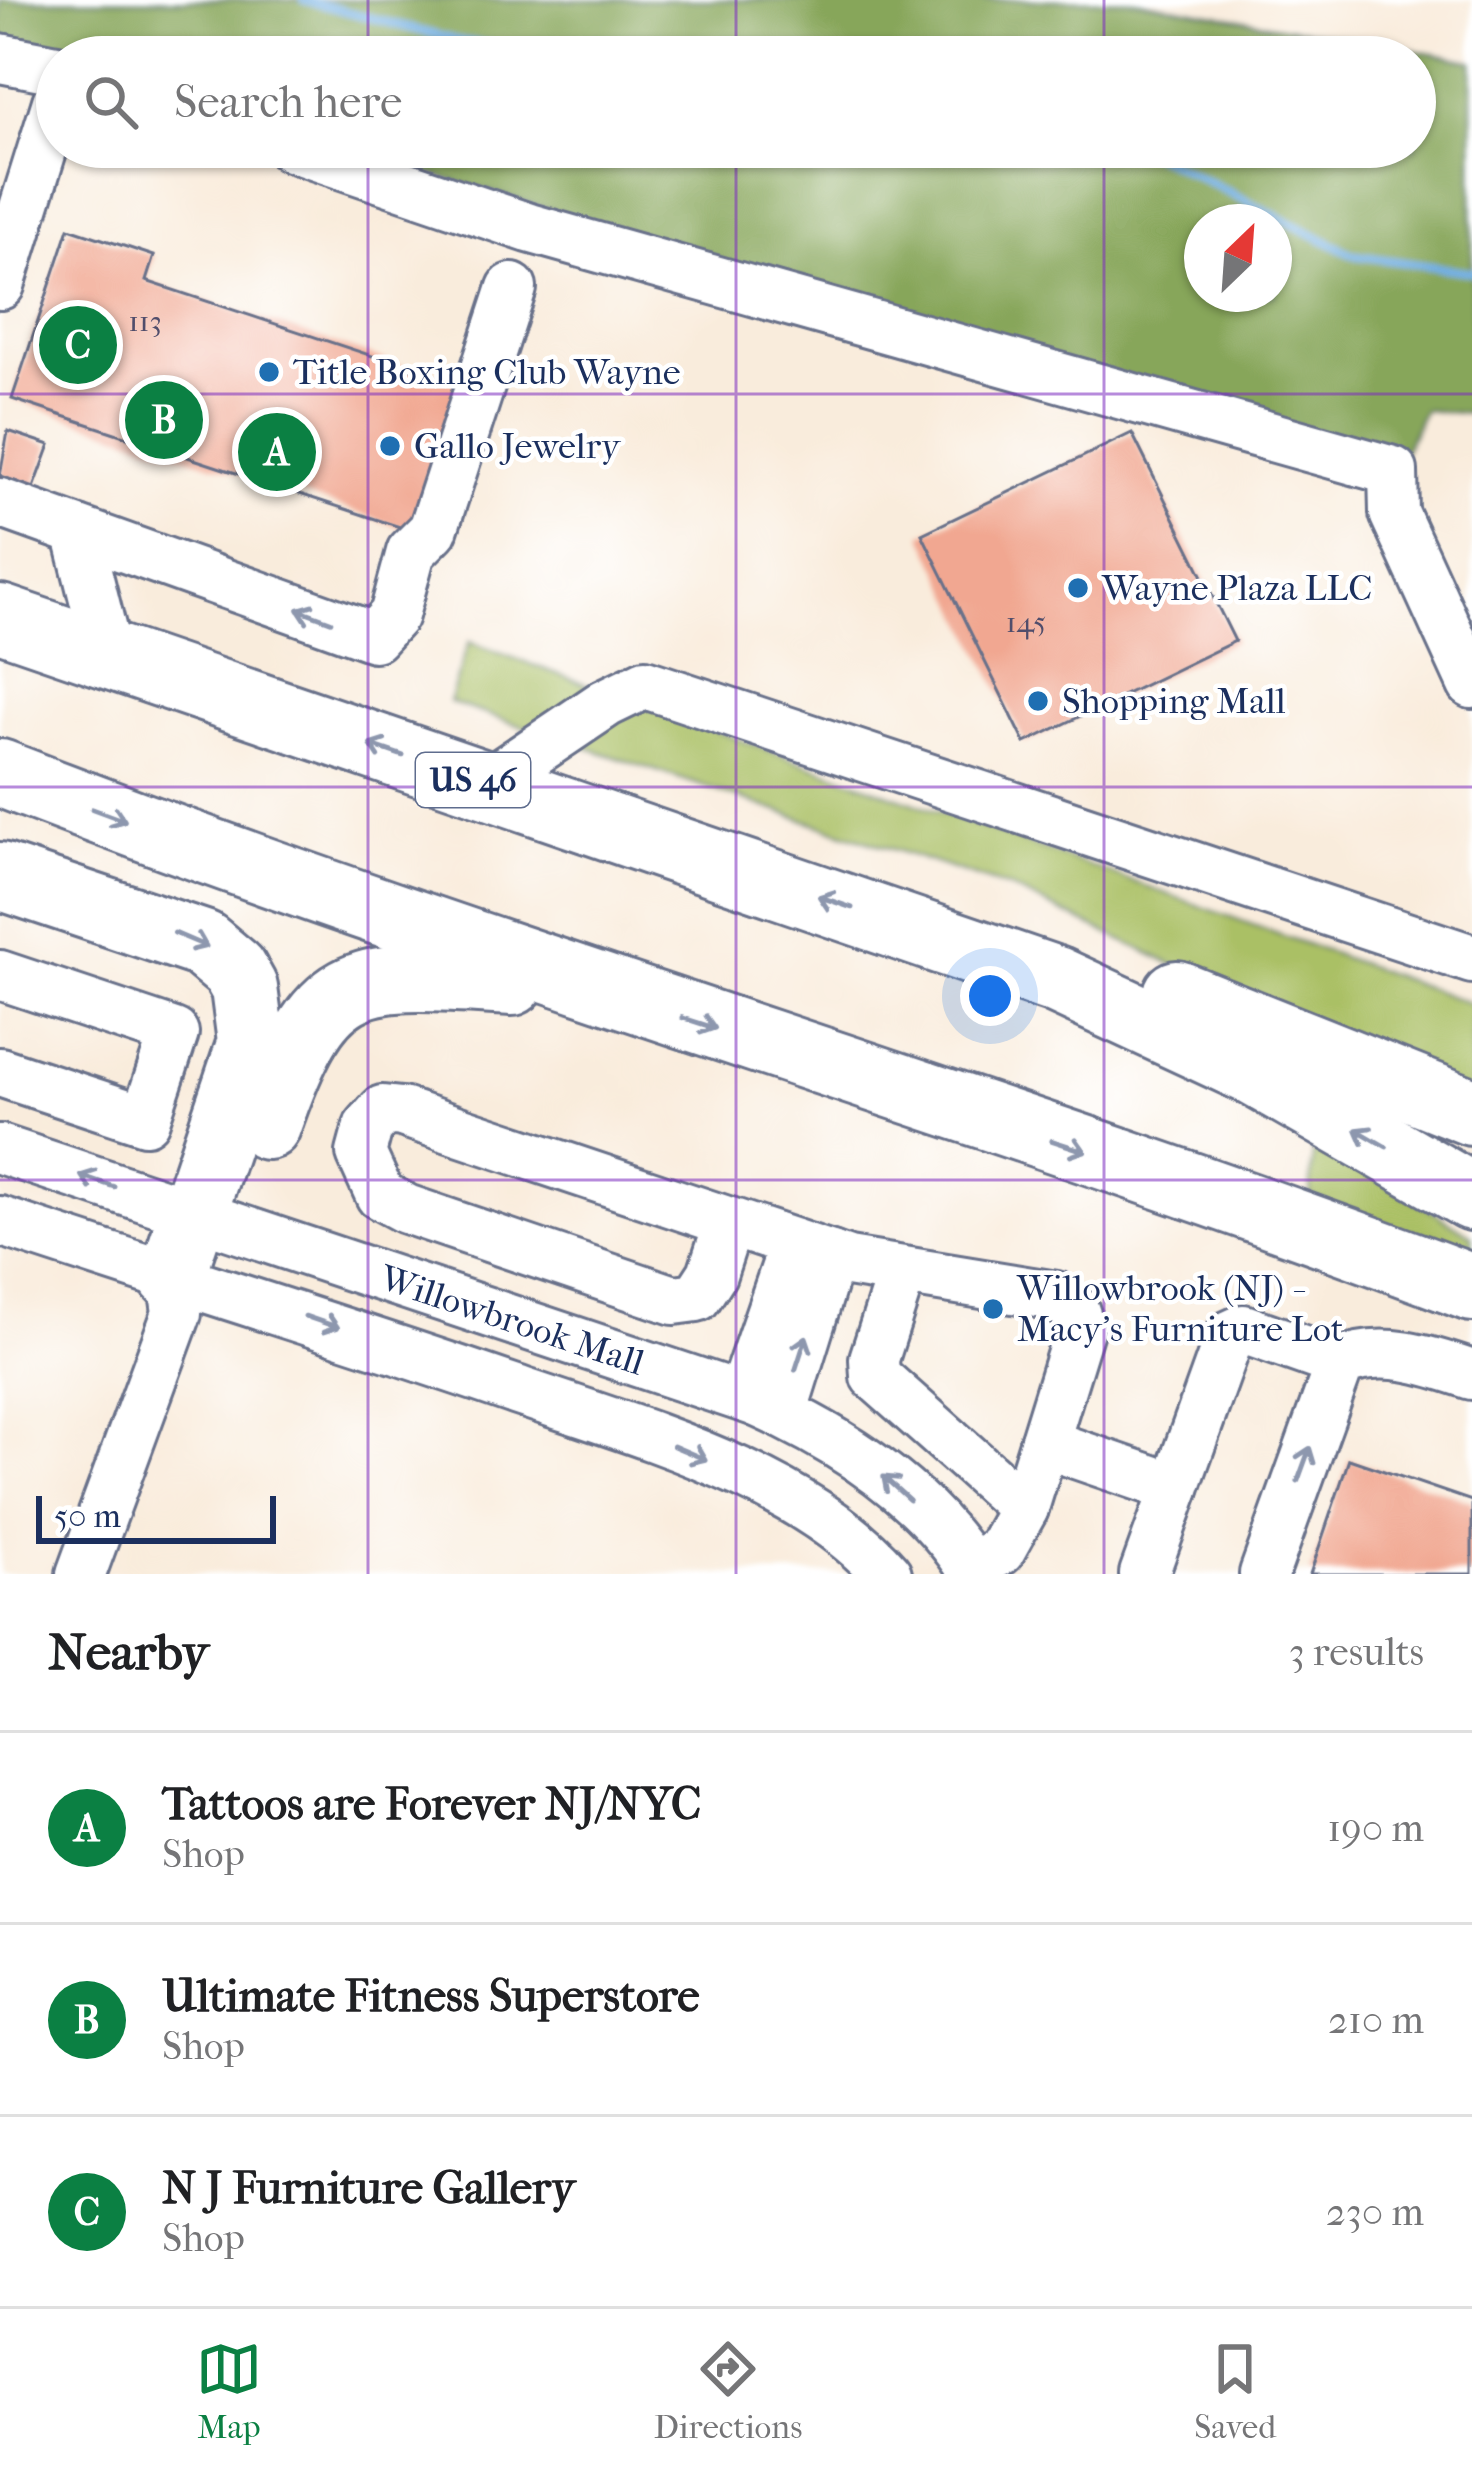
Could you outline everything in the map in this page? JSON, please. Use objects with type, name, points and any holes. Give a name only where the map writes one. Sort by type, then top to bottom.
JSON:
[{"type":"highway","name":"US 46","points":[[0,617],[946,940],[1134,1013],[1252,1071],[1472,1198]]},
{"type":"highway","points":[[0,773],[588,986],[1163,1178],[1472,1288]]},
{"type":"highway","points":[[0,877],[203,944],[234,970],[244,988],[251,1042],[197,1264]]},
{"type":"highway","points":[[946,940],[992,928],[1275,1029],[1472,1112]]},
{"type":"highway","points":[[197,1264],[298,1042],[344,994],[403,976],[588,986]]},
{"type":"street","points":[[0,58],[36,65]]},
{"type":"street","points":[[0,285],[36,168]]},
{"type":"street","points":[[352,168],[529,228],[1393,471],[1394,513],[1472,684]]},
{"type":"street","points":[[0,503],[374,637],[394,615],[411,553],[433,530],[512,287]]},
{"type":"street","points":[[76,531],[109,655]]},
{"type":"street","points":[[486,784],[606,703],[644,684],[1472,959]]},
{"type":"street","points":[[0,975],[174,1033],[145,1120],[3,1081]]},
{"type":"street","points":[[729,1222],[712,1274],[697,1297],[674,1300],[406,1210],[380,1195],[361,1154],[368,1127],[383,1110],[402,1112],[813,1250],[902,1272],[1056,1296],[1074,1309],[1080,1327],[1024,1508],[1000,1551],[973,1571]]},
{"type":"street","name":"Willowbrook Mall","points":[[0,1149],[197,1264],[751,1478],[837,1531],[886,1574]]},
{"type":"street","name":"Willowbrook Mall","points":[[0,1221],[197,1264],[483,1311],[757,1402],[864,1460],[973,1571]]},
{"type":"street","points":[[483,1311],[507,1241]]},
{"type":"street","points":[[757,1402],[748,1378],[813,1250]]},
{"type":"street","points":[[81,1574],[197,1264]]},
{"type":"street","points":[[902,1272],[874,1359],[875,1376],[1024,1508]]},
{"type":"street","points":[[1144,1574],[1227,1342],[1236,1330],[1340,1363],[1376,1355],[1427,1359],[1472,1376]]},
{"type":"street","points":[[1264,1574],[1340,1363]]},
{"type":"street","points":[[1044,1443],[1175,1488]]},
{"type":"green space","points":[[0,0],[1134,0],[1333,36],[36,36],[36,53],[0,46]]},
{"type":"green space","points":[[1436,55],[1472,61],[1472,414],[1424,410],[1398,463],[410,168],[1436,168]]},
{"type":"green space","points":[[469,642],[1472,1004],[1472,1093],[1349,1047],[1010,888],[449,702]]},
{"type":"green space","points":[[1314,1140],[1472,1235],[1472,1263],[1310,1196]]},
{"type":"building","points":[[69,228],[154,256],[146,281],[466,387],[418,533],[12,399]]},
{"type":"building","points":[[8,431],[50,445],[34,488],[0,476]]},
{"type":"building","name":"Wayne Plaza LLC","points":[[1132,433],[1235,641],[1025,743],[922,534]]},
{"type":"building","points":[[1349,1459],[1472,1501],[1472,1574],[1310,1574]]},
{"type":"waterway","points":[[304,0],[439,36]]},
{"type":"waterway","points":[[1181,168],[1354,255],[1472,272]]},
{"type":"place","name":"N J Furniture Gallery","points":[[78,345]]},
{"type":"place","name":"Title Boxing Club Wayne","points":[[269,372]]},
{"type":"place","name":"Ultimate Fitness Superstore","points":[[164,420]]},
{"type":"place","name":"Gallo Jewelry","points":[[390,446]]},
{"type":"place","name":"Tattoos are Forever NJ/NYC","points":[[277,452]]},
{"type":"place","name":"Wayne Plaza LLC","points":[[1078,588]]},
{"type":"place","name":"Shopping Mall","points":[[1038,701]]},
{"type":"place","name":"Willowbrook (NJ) - Macy's Furniture Lot","points":[[993,1309]]}]
